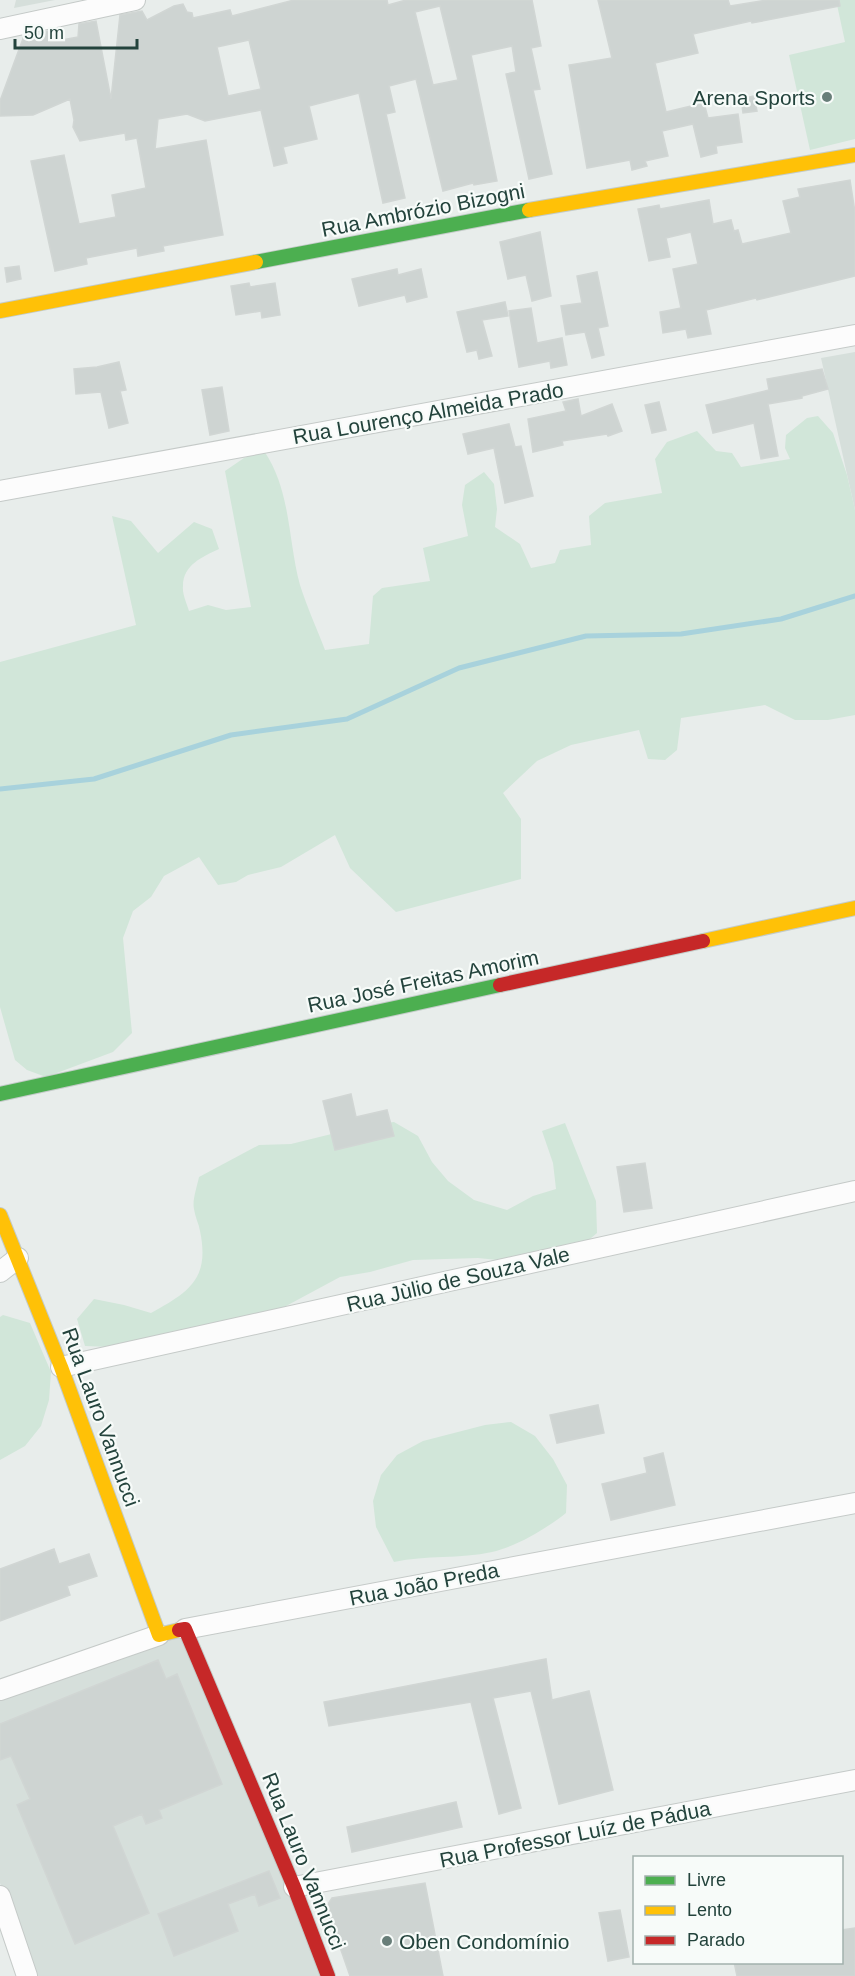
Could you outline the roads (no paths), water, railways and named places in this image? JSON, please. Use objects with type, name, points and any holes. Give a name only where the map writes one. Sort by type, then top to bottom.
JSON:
[{"type":"street","points":[[0,29],[135,0]]},
{"type":"street","name":"Rua Ambrózio Bizogni","points":[[0,311],[519,212],[855,155]]},
{"type":"street","name":"Rua Lourenço Almeida Prado","points":[[0,491],[855,335]]},
{"type":"street","name":"Rua José Freitas Amorim","points":[[0,1094],[855,908]]},
{"type":"street","name":"Rua Jùlio de Souza Vale","points":[[61,1367],[855,1191]]},
{"type":"street","name":"Rua Lauro Vannucci","points":[[0,1215],[61,1367],[159,1635]]},
{"type":"street","points":[[0,1272],[18,1258]]},
{"type":"street","name":"Rua João Preda","points":[[0,1690],[159,1635],[185,1629],[855,1503]]},
{"type":"street","name":"Rua Lauro Vannucci","points":[[185,1629],[294,1887],[328,1976]]},
{"type":"street","name":"Rua Professor Luíz de Pádua","points":[[294,1887],[855,1780]]},
{"type":"street","points":[[0,1896],[25,1975]]},
{"type":"waterway","points":[[0,789],[94,779],[231,735],[347,719],[459,668],[586,636],[681,634],[781,619],[855,596]]},
{"type":"place","name":"Arena Sports","points":[[827,97]]},
{"type":"place","name":"Oben Condomínio","points":[[387,1941]]}]
